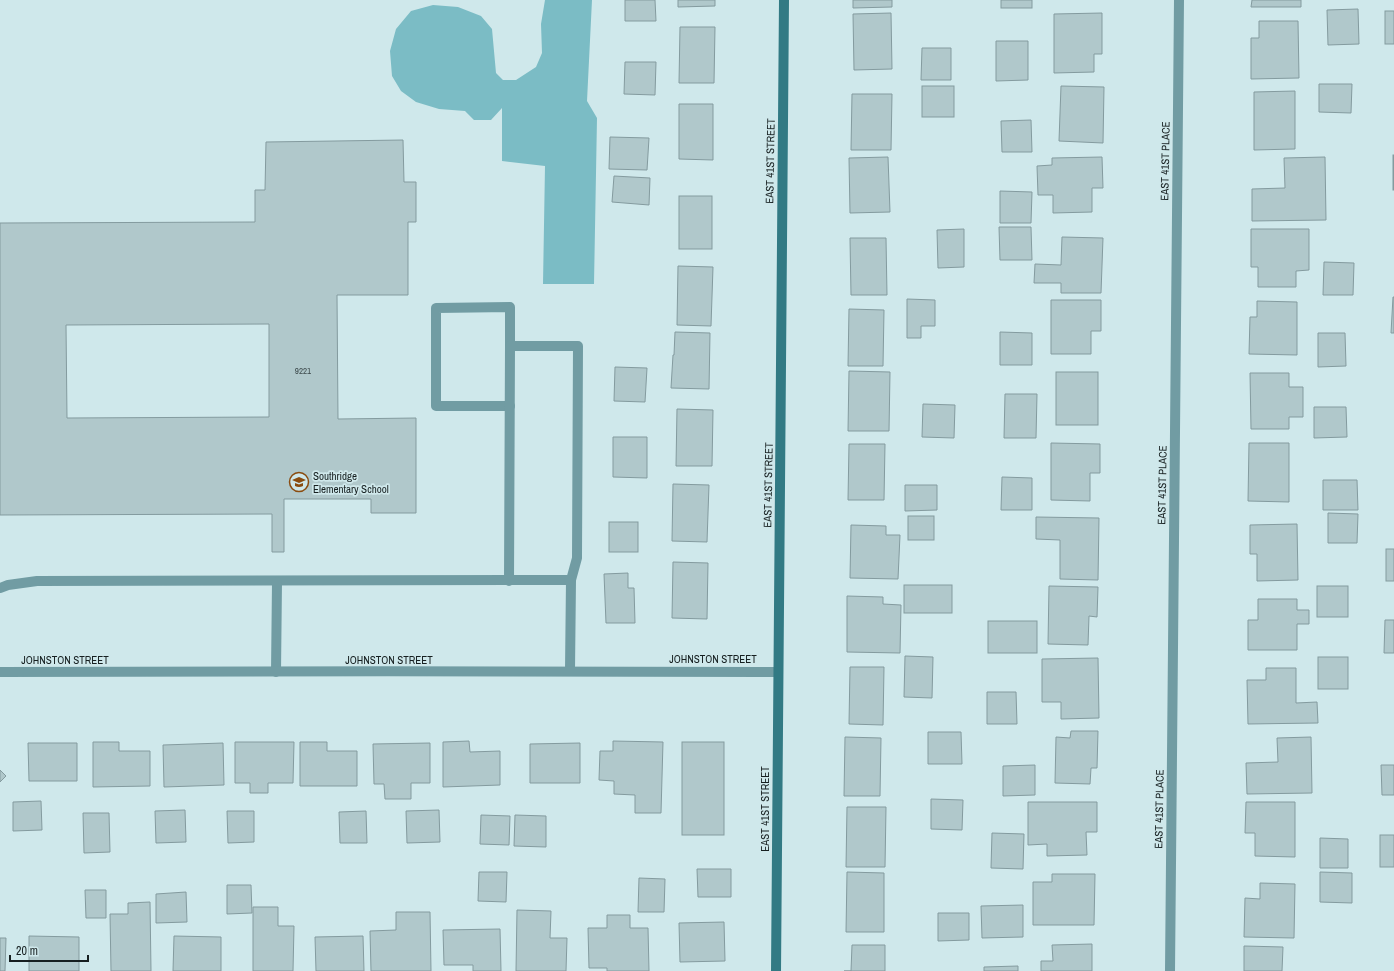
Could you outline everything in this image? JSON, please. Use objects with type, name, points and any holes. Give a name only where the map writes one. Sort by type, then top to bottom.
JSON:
[{"type":"street","name":"EAST 41ST STREET","points":[[776,971],[784,0]]},
{"type":"street","name":"EAST 41ST PLACE","points":[[1170,971],[1179,0]]},
{"type":"street","points":[[509,581],[510,406],[510,307],[436,308],[436,406],[510,406]]},
{"type":"street","points":[[510,346],[578,346],[577,558],[571,580],[570,670]]},
{"type":"street","points":[[0,588],[8,585],[37,581],[277,582],[571,580]]},
{"type":"street","points":[[276,672],[277,582]]},
{"type":"street","name":"JOHNSTON STREET","points":[[0,672],[570,670],[778,672]]},
{"type":"shaded area","points":[[545,0],[592,0],[587,101],[597,118],[594,284],[543,284],[545,166],[502,161],[502,108],[491,120],[474,120],[465,111],[439,109],[416,102],[401,91],[392,76],[390,51],[396,29],[411,11],[433,5],[458,7],[481,16],[492,29],[496,73],[503,80],[516,80],[536,67],[542,53],[541,24]]},
{"type":"building","points":[[625,0],[655,0],[656,21],[625,21]]},
{"type":"building","points":[[678,0],[715,0],[715,6],[678,7]]},
{"type":"building","points":[[853,0],[892,0],[892,7],[853,8]]},
{"type":"building","points":[[1001,0],[1032,0],[1032,8],[1001,8]]},
{"type":"building","points":[[1252,0],[1301,0],[1301,7],[1251,7]]},
{"type":"building","points":[[1358,9],[1359,44],[1328,45],[1327,10]]},
{"type":"building","points":[[1385,11],[1394,11],[1394,44],[1385,44]]},
{"type":"building","points":[[891,13],[892,69],[854,70],[853,14]]},
{"type":"building","points":[[1102,13],[1102,54],[1094,54],[1094,72],[1054,73],[1054,14]]},
{"type":"building","points":[[1259,21],[1298,21],[1299,78],[1251,79],[1251,38],[1259,38]]},
{"type":"building","points":[[680,27],[715,27],[714,83],[679,83]]},
{"type":"building","points":[[996,41],[1028,41],[1028,80],[996,81]]},
{"type":"building","points":[[922,48],[951,48],[951,80],[921,80]]},
{"type":"building","points":[[625,62],[656,62],[655,95],[624,94]]},
{"type":"building","points":[[1319,84],[1352,84],[1351,113],[1319,112]]},
{"type":"building","points":[[922,86],[954,86],[954,117],[922,117]]},
{"type":"building","points":[[1061,86],[1104,87],[1103,143],[1059,141]]},
{"type":"building","points":[[1295,91],[1295,149],[1254,150],[1254,92]]},
{"type":"building","points":[[852,94],[892,94],[891,150],[851,150]]},
{"type":"building","points":[[679,104],[713,104],[713,160],[679,159]]},
{"type":"building","points":[[1031,120],[1032,152],[1002,152],[1001,121]]},
{"type":"building","points":[[610,137],[649,138],[647,170],[609,169]]},
{"type":"building","name":"Southridge Elementary School","points":[[403,140],[404,182],[416,182],[416,222],[408,222],[408,295],[337,295],[338,419],[416,418],[416,513],[371,513],[371,499],[284,499],[284,552],[272,552],[272,514],[0,515],[0,223],[255,222],[255,190],[265,190],[266,142]],"holes":[[[269,324],[269,417],[67,418],[66,325]]]},
{"type":"building","points":[[1394,155],[1394,190],[1393,190]]},
{"type":"building","points":[[888,157],[890,212],[850,213],[849,158]]},
{"type":"building","points":[[1102,157],[1103,188],[1092,188],[1092,212],[1053,213],[1053,195],[1038,195],[1037,166],[1052,165],[1052,158]]},
{"type":"building","points":[[1325,157],[1326,220],[1252,221],[1252,189],[1285,188],[1284,158]]},
{"type":"building","points":[[614,176],[650,178],[649,205],[612,202]]},
{"type":"building","points":[[1000,191],[1032,192],[1031,223],[1000,223]]},
{"type":"building","points":[[679,196],[712,196],[712,249],[679,249]]},
{"type":"building","points":[[999,227],[1031,227],[1032,260],[1000,260]]},
{"type":"building","points":[[964,229],[964,267],[938,268],[937,230]]},
{"type":"building","points":[[1251,229],[1309,229],[1309,270],[1296,271],[1296,287],[1258,287],[1258,267],[1251,267]]},
{"type":"building","points":[[1062,237],[1103,238],[1101,293],[1061,293],[1061,283],[1034,283],[1035,264],[1061,265]]},
{"type":"building","points":[[850,238],[886,238],[887,295],[851,295]]},
{"type":"building","points":[[1324,262],[1354,263],[1353,295],[1323,295]]},
{"type":"building","points":[[678,266],[713,267],[711,326],[677,325]]},
{"type":"building","points":[[1393,297],[1394,333],[1391,333]]},
{"type":"building","points":[[907,299],[935,300],[935,326],[921,326],[921,338],[907,338]]},
{"type":"building","points":[[1051,300],[1101,300],[1101,331],[1091,331],[1091,354],[1051,354]]},
{"type":"building","points":[[1257,301],[1297,302],[1297,355],[1249,354],[1250,317],[1257,317]]},
{"type":"building","points":[[849,309],[884,310],[883,366],[848,366]]},
{"type":"building","points":[[675,332],[710,333],[709,389],[671,388]]},
{"type":"building","points":[[1000,332],[1032,333],[1032,365],[1000,365]]},
{"type":"building","points":[[1318,333],[1345,333],[1346,366],[1318,367]]},
{"type":"building","points":[[615,367],[647,368],[645,402],[614,401]]},
{"type":"building","points":[[849,371],[890,372],[889,431],[848,431]]},
{"type":"building","points":[[1056,372],[1098,372],[1098,425],[1056,425]]},
{"type":"building","points":[[1250,373],[1289,373],[1289,387],[1303,387],[1303,417],[1289,417],[1289,429],[1251,429]]},
{"type":"building","points":[[1005,394],[1037,394],[1036,438],[1004,438]]},
{"type":"building","points":[[923,404],[955,405],[954,438],[922,437]]},
{"type":"building","points":[[1314,407],[1346,407],[1347,437],[1314,438]]},
{"type":"building","points":[[677,409],[713,410],[712,466],[676,466]]},
{"type":"building","points":[[613,437],[647,437],[647,478],[613,477]]},
{"type":"building","points":[[1051,443],[1100,444],[1100,473],[1090,473],[1090,501],[1051,500]]},
{"type":"building","points":[[1249,443],[1289,443],[1289,502],[1248,501]]},
{"type":"building","points":[[849,444],[885,444],[884,500],[848,500]]},
{"type":"building","points":[[1002,477],[1032,478],[1032,510],[1001,510]]},
{"type":"building","points":[[1323,480],[1357,480],[1358,510],[1323,510]]},
{"type":"building","points":[[673,484],[709,485],[707,542],[672,541]]},
{"type":"building","points":[[905,485],[937,485],[937,510],[905,511]]},
{"type":"building","points":[[1328,513],[1358,514],[1357,543],[1328,543]]},
{"type":"building","points":[[908,516],[934,516],[934,540],[908,540]]},
{"type":"building","points":[[1036,517],[1099,518],[1098,580],[1060,579],[1060,540],[1036,539]]},
{"type":"building","points":[[609,522],[638,522],[638,552],[609,552]]},
{"type":"building","points":[[1297,524],[1298,580],[1257,581],[1257,554],[1250,554],[1250,525]]},
{"type":"building","points":[[851,525],[886,526],[886,535],[900,535],[898,579],[850,578]]},
{"type":"building","points":[[1386,549],[1394,549],[1394,581],[1386,581]]},
{"type":"building","points":[[673,562],[708,563],[707,619],[672,618]]},
{"type":"building","points":[[628,573],[628,588],[634,588],[635,623],[606,623],[604,574]]},
{"type":"building","points":[[904,585],[952,585],[952,613],[904,613]]},
{"type":"building","points":[[1049,586],[1098,587],[1097,617],[1089,616],[1088,645],[1048,644]]},
{"type":"building","points":[[1317,586],[1348,586],[1348,617],[1317,617]]},
{"type":"building","points":[[847,596],[883,597],[883,604],[901,605],[900,653],[847,652]]},
{"type":"building","points":[[1258,599],[1297,599],[1297,610],[1309,610],[1309,624],[1297,624],[1297,650],[1248,650],[1248,620],[1258,620]]},
{"type":"building","points":[[1385,620],[1394,620],[1394,653],[1384,653]]},
{"type":"building","points":[[988,621],[1037,621],[1037,653],[988,653]]},
{"type":"building","points":[[905,656],[933,657],[932,698],[904,697]]},
{"type":"building","points":[[1318,657],[1348,657],[1348,689],[1318,689]]},
{"type":"building","points":[[1098,658],[1099,718],[1061,719],[1061,702],[1042,702],[1042,659]]},
{"type":"building","points":[[850,667],[884,667],[883,725],[849,724]]},
{"type":"building","points":[[1266,668],[1296,668],[1296,703],[1317,702],[1318,723],[1248,724],[1247,680],[1266,680]]},
{"type":"building","points":[[987,692],[1016,692],[1017,724],[987,724]]},
{"type":"building","points":[[1071,731],[1098,731],[1097,768],[1091,768],[1090,784],[1055,783],[1056,737],[1070,738]]},
{"type":"building","points":[[928,732],[961,732],[962,764],[928,764]]},
{"type":"building","points":[[845,737],[881,738],[880,796],[844,796]]},
{"type":"building","points":[[1311,737],[1312,793],[1247,794],[1246,763],[1278,762],[1277,738]]},
{"type":"building","points":[[469,741],[470,752],[500,751],[500,785],[443,787],[443,742]]},
{"type":"building","points":[[613,741],[663,742],[661,813],[635,813],[635,795],[614,794],[614,781],[599,780],[600,751],[613,751]]},
{"type":"building","points":[[93,742],[119,742],[119,751],[150,751],[150,786],[93,787]]},
{"type":"building","points":[[235,742],[294,742],[293,783],[268,783],[268,793],[250,793],[250,783],[235,783]]},
{"type":"building","points":[[300,742],[327,742],[327,751],[357,751],[357,786],[300,786]]},
{"type":"building","points":[[682,742],[724,742],[724,835],[682,835]]},
{"type":"building","points":[[28,743],[77,743],[77,781],[29,781]]},
{"type":"building","points":[[223,743],[224,785],[164,787],[163,745]]},
{"type":"building","points":[[430,743],[430,783],[411,783],[411,799],[385,799],[384,784],[374,784],[373,744]]},
{"type":"building","points":[[580,743],[580,783],[530,783],[530,744]]},
{"type":"building","points":[[1035,765],[1035,795],[1003,796],[1003,766]]},
{"type":"building","points":[[1381,765],[1394,765],[1394,795],[1382,795]]},
{"type":"building","points":[[0,770],[6,776],[0,782]]},
{"type":"building","points":[[931,799],[963,800],[962,830],[931,829]]},
{"type":"building","points":[[41,801],[42,830],[13,831],[13,802]]},
{"type":"building","points":[[1028,802],[1097,802],[1097,832],[1086,832],[1087,855],[1047,856],[1047,844],[1028,845]]},
{"type":"building","points":[[1246,802],[1295,802],[1295,857],[1255,856],[1255,833],[1245,833]]},
{"type":"building","points":[[847,807],[886,807],[885,867],[846,867]]},
{"type":"building","points":[[185,810],[186,842],[156,843],[155,811]]},
{"type":"building","points":[[439,810],[440,842],[407,843],[406,811]]},
{"type":"building","points":[[227,811],[254,811],[254,842],[228,843]]},
{"type":"building","points":[[366,811],[367,843],[340,843],[339,812]]},
{"type":"building","points":[[83,813],[109,813],[110,852],[84,853]]},
{"type":"building","points":[[481,815],[510,816],[509,845],[480,844]]},
{"type":"building","points":[[515,815],[546,816],[546,847],[514,846]]},
{"type":"building","points":[[992,833],[1024,834],[1023,869],[991,868]]},
{"type":"building","points":[[1380,835],[1394,835],[1394,867],[1380,867]]},
{"type":"building","points":[[1320,838],[1348,839],[1348,868],[1320,868]]},
{"type":"building","points":[[697,869],[731,869],[731,897],[698,897]]},
{"type":"building","points":[[479,872],[507,872],[506,902],[478,901]]},
{"type":"building","points":[[847,872],[884,873],[884,932],[846,932]]},
{"type":"building","points":[[1320,872],[1352,873],[1352,903],[1320,902]]},
{"type":"building","points":[[1052,874],[1095,874],[1094,925],[1033,925],[1033,882],[1052,882]]},
{"type":"building","points":[[639,878],[665,879],[664,912],[638,912]]},
{"type":"building","points":[[1260,883],[1295,884],[1294,938],[1244,937],[1245,898],[1260,899]]},
{"type":"building","points":[[227,885],[251,885],[252,913],[227,914]]},
{"type":"building","points":[[85,890],[106,890],[106,918],[86,918]]},
{"type":"building","points":[[186,892],[187,922],[156,923],[156,894]]},
{"type":"building","points":[[150,902],[151,971],[111,971],[110,914],[128,914],[128,903]]},
{"type":"building","points":[[1023,905],[1023,937],[982,938],[981,906]]},
{"type":"building","points":[[253,907],[278,907],[278,926],[294,926],[293,971],[253,971]]},
{"type":"building","points":[[517,910],[551,911],[550,938],[567,938],[566,971],[516,971]]},
{"type":"building","points":[[396,912],[430,912],[431,971],[371,971],[370,931],[396,930]]},
{"type":"building","points":[[938,913],[969,913],[969,940],[938,941]]},
{"type":"building","points":[[607,915],[630,915],[630,928],[648,928],[649,971],[607,971],[607,968],[589,968],[588,928],[607,928]]},
{"type":"building","points":[[724,922],[725,961],[680,962],[679,923]]},
{"type":"building","points":[[500,929],[501,971],[473,971],[473,965],[444,965],[443,930]]},
{"type":"building","points":[[29,936],[79,937],[79,971],[29,971]]},
{"type":"building","points":[[174,936],[221,937],[221,971],[173,971]]},
{"type":"building","points":[[363,936],[364,971],[316,971],[315,937]]},
{"type":"building","points":[[0,938],[6,938],[5,971],[0,971]]},
{"type":"building","points":[[1092,944],[1092,971],[1041,971],[1041,961],[1053,961],[1052,945]]},
{"type":"building","points":[[852,945],[885,945],[885,971],[851,971]]},
{"type":"building","points":[[1244,946],[1283,947],[1282,971],[1244,971]]},
{"type":"building","points":[[1018,966],[1018,971],[984,971],[984,967]]},
{"type":"place","name":"Southridge Elementary School","points":[[299,482]]}]
